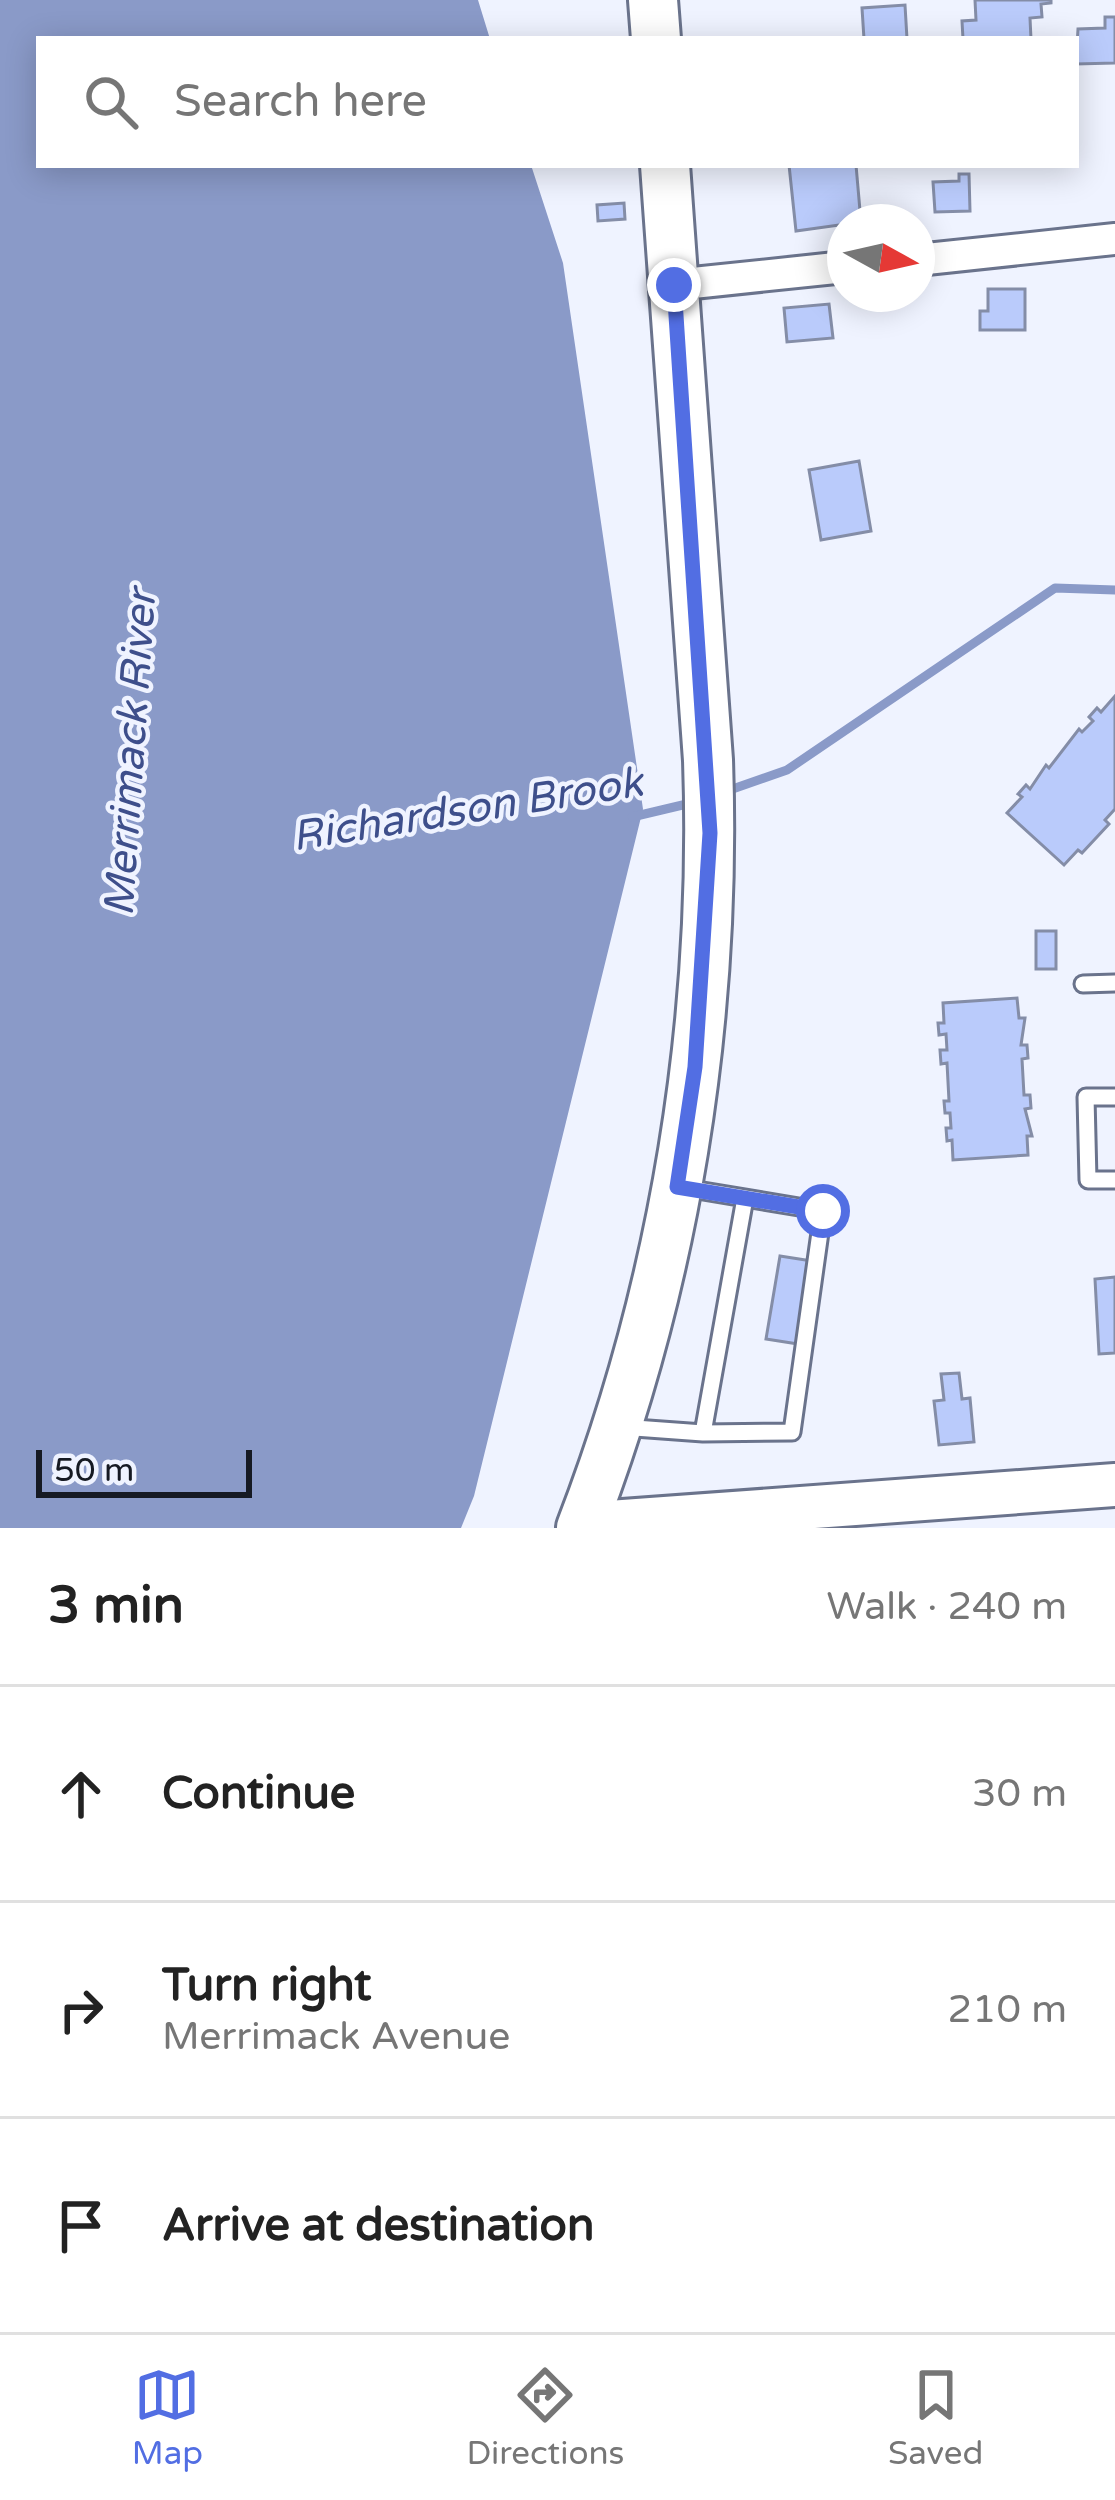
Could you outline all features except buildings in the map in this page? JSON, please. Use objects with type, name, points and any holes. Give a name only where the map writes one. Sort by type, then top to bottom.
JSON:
[{"type":"main road","points":[[653,0],[656,36]]},
{"type":"main road","points":[[582,1526],[649,1328],[677,1187],[695,1067],[710,833],[665,168]]},
{"type":"street","points":[[935,258],[1115,239]]},
{"type":"street","points":[[674,285],[827,269]]},
{"type":"street","points":[[582,1526],[747,1520],[1115,1485]]},
{"type":"lane","points":[[1083,984],[1115,983]]},
{"type":"lane","points":[[1115,1097],[1086,1097],[1088,1180],[1115,1180]]},
{"type":"lane","points":[[618,1427],[792,1432],[823,1211],[677,1187]]},
{"type":"lane","points":[[703,1433],[745,1198]]},
{"type":"water","name":"Merrimack River","points":[[0,0],[478,0],[489,36],[36,36],[36,168],[532,168],[563,263],[643,809],[474,1496],[461,1528],[0,1528]]},
{"type":"waterway","name":"Richardson Brook","points":[[724,792],[787,770],[1055,588],[1115,590]]},
{"type":"waterway","name":"Richardson Brook","points":[[632,817],[691,803]]},
{"type":"route","points":[[674,285],[710,833],[695,1067],[677,1187],[823,1211]]}]
